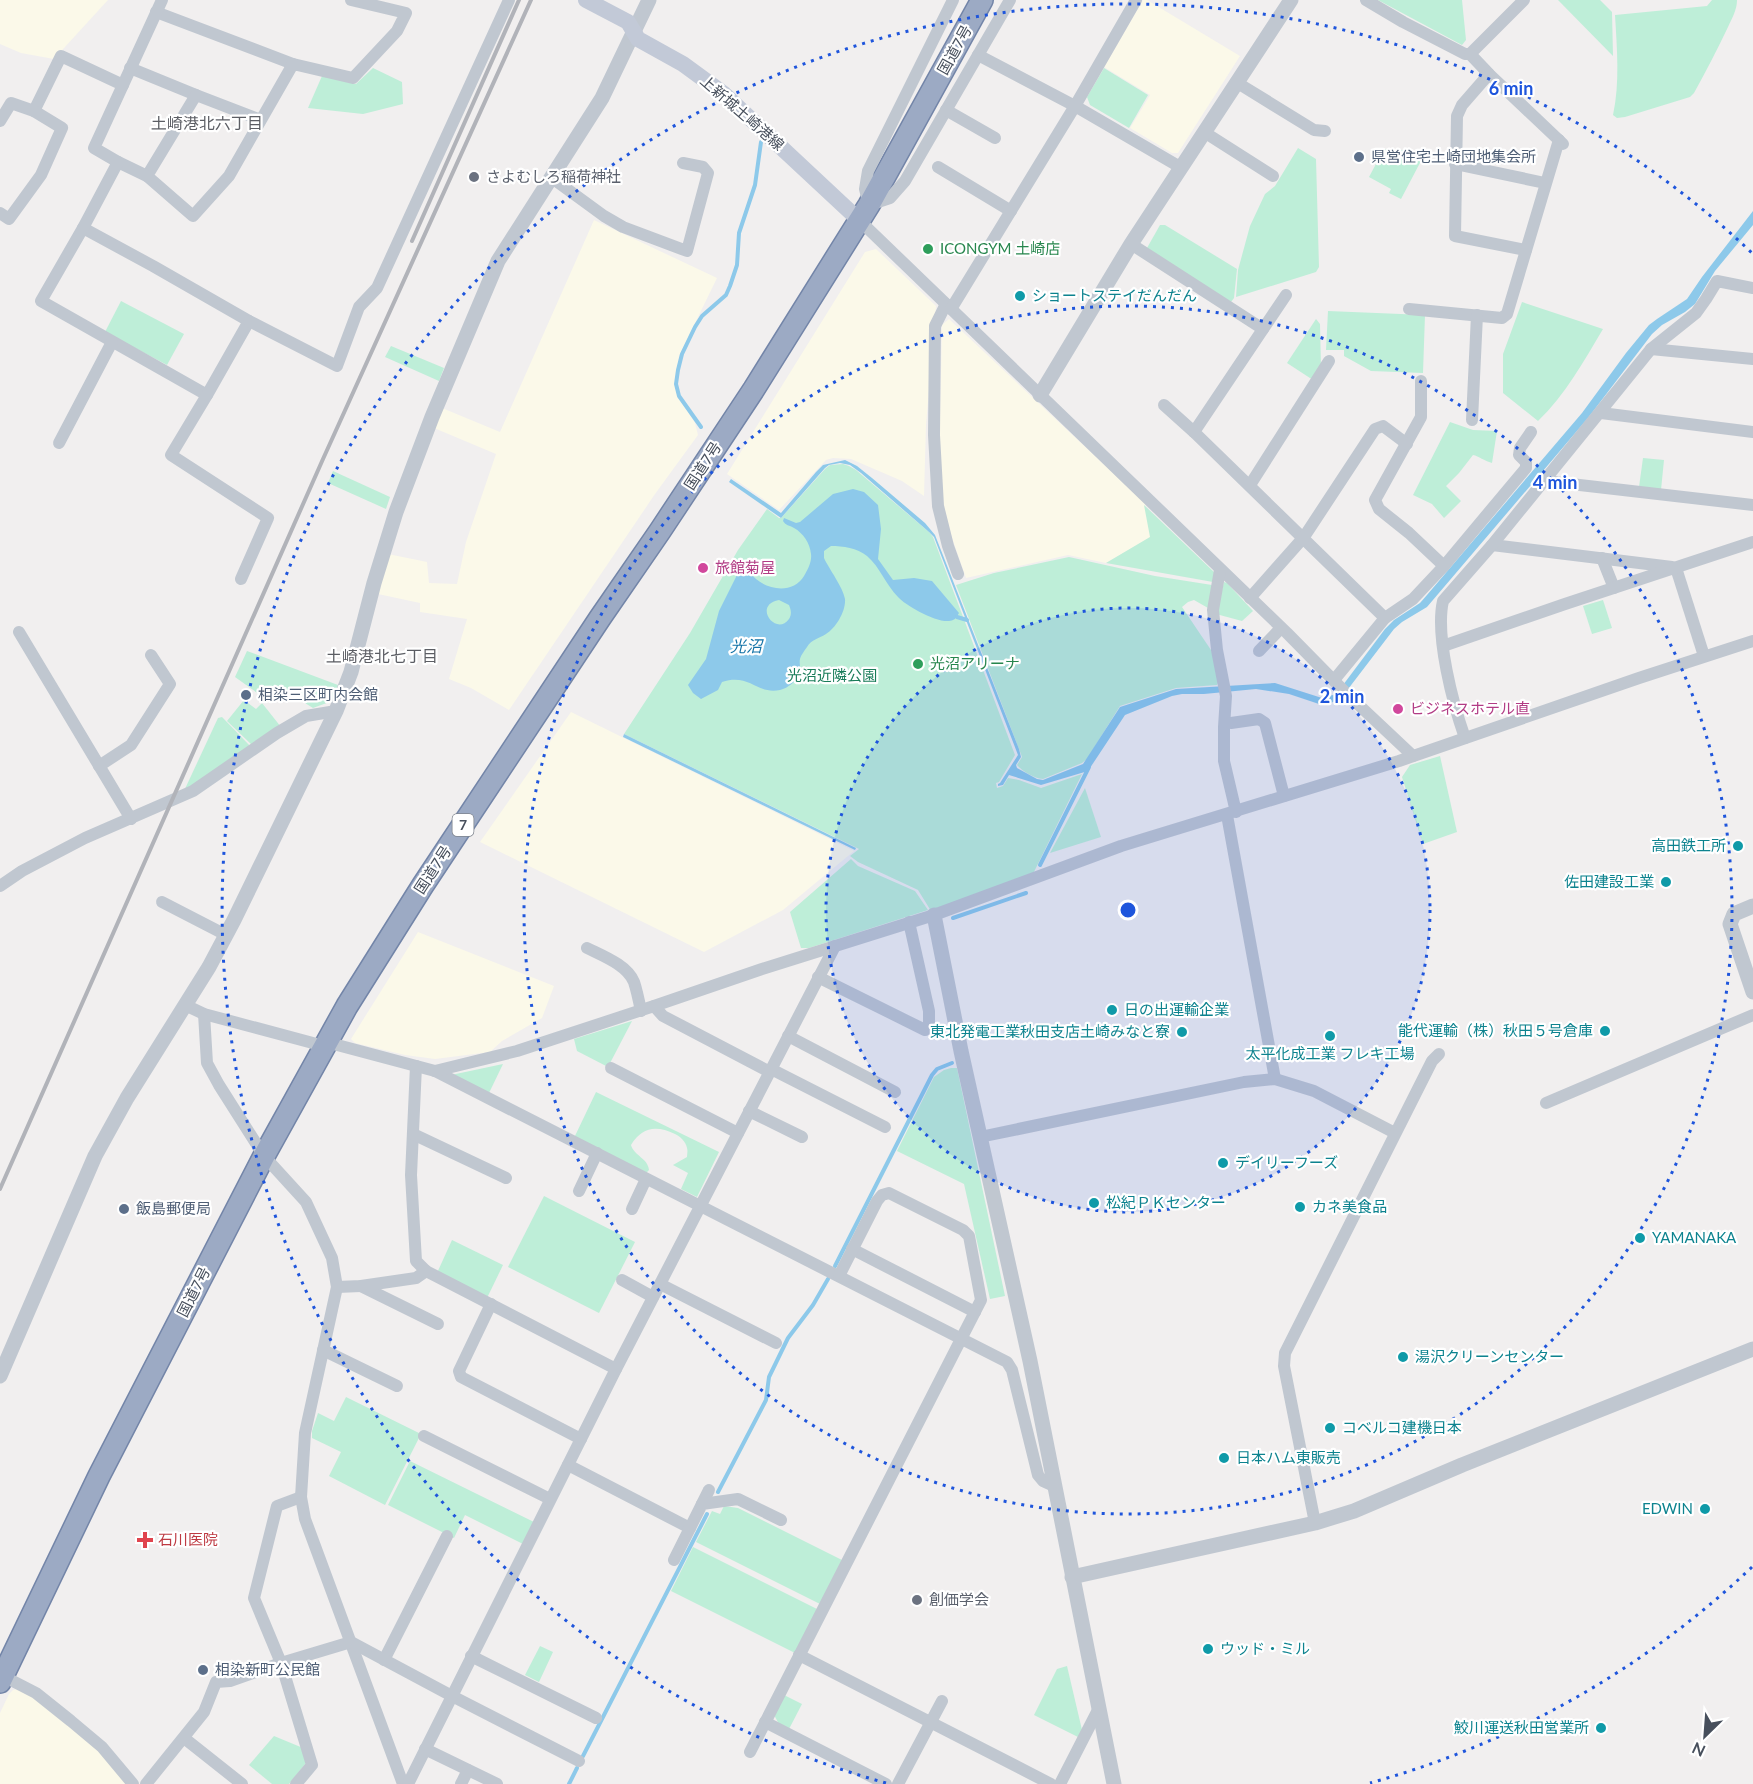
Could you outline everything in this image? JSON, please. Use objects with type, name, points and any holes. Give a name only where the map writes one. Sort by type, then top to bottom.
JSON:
[{"type":"highway","name":"国道7号","points":[[2,1679],[53,1568],[99,1476],[264,1156],[325,1044],[423,885],[746,401],[864,212],[982,0]]},
{"type":"main road","name":"上新城土崎港線","points":[[586,0],[628,22],[638,39],[683,64],[724,94],[864,212]]},
{"type":"street","points":[[162,0],[94,147],[147,176],[193,216],[229,176],[293,64]]},
{"type":"street","points":[[156,12],[293,64],[352,78],[397,32],[406,13],[351,0]]},
{"type":"street","points":[[83,228],[249,321],[337,366],[359,307],[377,288],[509,0]]},
{"type":"street","points":[[0,1376],[95,1156],[127,1098],[226,935],[336,711],[351,672],[374,583],[396,512],[432,417],[498,261],[602,98],[650,0]]},
{"type":"street","points":[[953,0],[868,171],[864,212],[948,307],[1413,756]]},
{"type":"street","points":[[864,212],[890,198],[905,181],[1010,0]]},
{"type":"street","points":[[958,574],[938,506],[934,435],[935,326],[1011,212],[1136,0]]},
{"type":"street","points":[[1040,395],[1131,244],[1291,0]]},
{"type":"street","points":[[1366,0],[1465,54],[1470,54],[1561,142],[1545,183],[1507,314],[1502,318],[1409,309]]},
{"type":"street","points":[[1470,54],[1524,0]]},
{"type":"street","points":[[978,55],[1074,106],[1180,167]]},
{"type":"street","points":[[34,111],[61,56],[123,85]]},
{"type":"street","points":[[130,68],[261,120]]},
{"type":"street","points":[[1489,74],[1462,105],[1457,116],[1455,236],[1526,250]]},
{"type":"street","points":[[1236,82],[1314,130],[1325,132]]},
{"type":"street","points":[[147,176],[196,95]]},
{"type":"street","points":[[0,121],[11,103],[34,111],[62,128],[41,175],[9,219],[0,213]]},
{"type":"street","points":[[946,110],[995,138]]},
{"type":"street","points":[[1203,132],[1273,176]]},
{"type":"street","points":[[118,162],[41,301],[207,395]]},
{"type":"street","points":[[552,178],[604,216],[624,227],[687,251],[708,173],[703,167],[683,163]]},
{"type":"street","points":[[1455,164],[1545,183]]},
{"type":"street","points":[[938,167],[1011,212]]},
{"type":"street","points":[[1131,244],[1263,329]]},
{"type":"street","points":[[1465,738],[1454,704],[1443,646],[1440,612],[1443,601],[1545,481],[1651,349],[1696,313],[1717,281],[1753,288]]},
{"type":"street","points":[[1194,432],[1286,294]]},
{"type":"street","points":[[1472,420],[1477,315]]},
{"type":"street","points":[[241,579],[268,518],[171,455],[249,321]]},
{"type":"street","points":[[58,443],[112,342]]},
{"type":"street","points":[[1651,349],[1753,359]]},
{"type":"street","points":[[1250,485],[1329,360]]},
{"type":"street","points":[[1421,381],[1421,417],[1375,500],[1379,509],[1444,566]]},
{"type":"street","points":[[1164,405],[1304,537],[1385,618]]},
{"type":"street","points":[[1601,413],[1753,432]]},
{"type":"street","points":[[1250,598],[1304,537],[1375,429],[1383,426],[1407,444]]},
{"type":"street","points":[[1339,686],[1385,618],[1413,599],[1444,566],[1526,468],[1526,462],[1519,455],[1520,448],[1532,432]]},
{"type":"street","points":[[1545,481],[1753,505]]},
{"type":"street","points":[[1443,646],[1753,542]]},
{"type":"street","points":[[1492,545],[1676,568]]},
{"type":"street","points":[[1602,558],[1614,588]]},
{"type":"street","points":[[1676,568],[1704,656]]},
{"type":"street","points":[[1221,570],[1213,610],[1217,650],[1225,688],[1224,761],[1275,1079]]},
{"type":"street","points":[[1259,651],[1281,628]]},
{"type":"street","points":[[19,632],[131,819]]},
{"type":"street","points":[[435,1071],[516,1051],[641,1011],[762,969],[933,915],[1121,846],[1413,756],[1753,641]]},
{"type":"street","points":[[99,766],[131,746],[170,684],[151,655]]},
{"type":"street","points":[[0,886],[85,838],[193,791],[306,716],[336,711]]},
{"type":"street","points":[[1231,723],[1259,719],[1265,723],[1284,796]]},
{"type":"street","points":[[162,902],[226,935]]},
{"type":"street","points":[[1753,906],[1734,914],[1730,924],[1753,992]]},
{"type":"street","points":[[933,915],[1027,1350],[1114,1784]]},
{"type":"street","points":[[818,977],[925,1030],[929,1026],[929,1011],[909,922]]},
{"type":"street","points":[[405,1784],[425,1749],[616,1369],[835,946]]},
{"type":"street","points":[[587,948],[626,971],[633,980],[641,1011]]},
{"type":"street","points":[[185,1005],[204,1014],[435,1071],[1007,1362],[1012,1370],[1038,1474],[1043,1481],[1054,1486]]},
{"type":"street","points":[[654,1006],[663,1016],[885,1127]]},
{"type":"street","points":[[204,1014],[207,1063],[264,1156],[306,1202],[332,1258],[337,1287],[305,1433],[301,1497],[305,1519],[405,1784]]},
{"type":"street","points":[[1546,1103],[1753,1015]]},
{"type":"street","points":[[788,1036],[895,1092]]},
{"type":"street","points":[[1315,1523],[1284,1366],[1285,1353],[1432,1061],[1439,1054]]},
{"type":"street","points":[[416,1066],[411,1175],[416,1261],[426,1271],[616,1369]]},
{"type":"street","points":[[611,1068],[738,1133]]},
{"type":"street","points":[[980,1137],[1244,1082],[1275,1079],[1314,1090],[1395,1133]]},
{"type":"street","points":[[749,1111],[802,1137]]},
{"type":"street","points":[[413,1134],[506,1178]]},
{"type":"street","points":[[579,1191],[597,1153]]},
{"type":"street","points":[[632,1209],[646,1179]]},
{"type":"street","points":[[750,1752],[981,1299],[969,1236],[963,1230],[890,1193],[882,1195],[877,1201],[839,1276]]},
{"type":"street","points":[[852,1250],[975,1312]]},
{"type":"street","points":[[337,1287],[416,1278],[426,1271]]},
{"type":"street","points":[[621,1280],[653,1297]]},
{"type":"street","points":[[660,1284],[776,1343]]},
{"type":"street","points":[[361,1286],[438,1324]]},
{"type":"street","points":[[491,1304],[459,1371],[461,1377],[581,1439]]},
{"type":"street","points":[[1072,1576],[1315,1523],[1354,1511],[1462,1465],[1753,1349]]},
{"type":"street","points":[[323,1350],[397,1386]]},
{"type":"street","points":[[424,1436],[550,1499]]},
{"type":"street","points":[[568,1465],[690,1528]]},
{"type":"street","points":[[675,1560],[709,1490]]},
{"type":"street","points":[[296,1784],[312,1765],[281,1663],[254,1598],[277,1506],[301,1497]]},
{"type":"street","points":[[702,1504],[738,1499],[781,1520]]},
{"type":"street","points":[[384,1660],[447,1536]]},
{"type":"street","points":[[146,1784],[204,1712],[216,1682],[230,1680],[351,1642],[579,1761]]},
{"type":"street","points":[[799,1655],[1051,1784]]},
{"type":"street","points":[[471,1656],[596,1718]]},
{"type":"street","points":[[2,1679],[36,1693],[71,1720],[102,1747],[133,1784]]},
{"type":"street","points":[[898,1784],[942,1701]]},
{"type":"street","points":[[1060,1784],[1099,1708]]},
{"type":"street","points":[[765,1722],[886,1784]]},
{"type":"street","points":[[184,1738],[242,1784]]},
{"type":"street","points":[[425,1749],[496,1784]]},
{"type":"street","points":[[461,1784],[468,1770]]},
{"type":"shaded area","points":[[0,0],[108,0],[54,59],[21,53],[0,44]]},
{"type":"shaded area","points":[[1143,0],[1147,0],[1240,56],[1178,153],[1172,153],[1130,128],[1150,95],[1104,67]]},
{"type":"shaded area","points":[[594,220],[717,278],[679,356],[675,382],[677,394],[695,423],[698,435],[655,494],[509,710],[471,688],[449,679],[467,619],[420,612],[420,603],[378,594],[388,554],[427,562],[429,583],[457,584],[466,542],[496,454],[434,428],[442,408],[500,432]]},
{"type":"shaded area","points":[[876,249],[936,306],[926,425],[924,496],[902,481],[851,459],[833,458],[826,460],[779,510],[727,474],[865,252]]},
{"type":"shaded area","points":[[949,319],[1145,503],[1151,537],[1106,563],[1068,555],[966,578],[943,504],[939,466],[942,325]]},
{"type":"shaded area","points":[[571,712],[854,851],[783,910],[704,952],[480,842]]},
{"type":"shaded area","points":[[418,932],[554,986],[542,1018],[502,1041],[490,1052],[435,1059],[405,1055],[355,1043],[351,1039]]},
{"type":"shaded area","points":[[18,1689],[32,1696],[69,1724],[109,1761],[126,1784],[0,1784],[0,1713],[9,1694]]},
{"type":"green space","points":[[1378,0],[1462,0],[1466,40],[1462,45]]},
{"type":"green space","points":[[1558,0],[1600,0],[1612,12],[1613,56]]},
{"type":"green space","points":[[1712,0],[1737,0],[1733,17],[1694,93],[1690,97],[1625,117],[1617,118],[1613,115],[1617,78],[1615,15],[1707,6]]},
{"type":"green space","points":[[373,68],[402,82],[403,104],[363,114],[308,108],[322,76],[356,84]]},
{"type":"green space","points":[[1104,68],[1148,95],[1129,128],[1090,105],[1087,97]]},
{"type":"green space","points":[[1298,148],[1316,159],[1319,267],[1316,272],[1236,297],[1238,270],[1250,226],[1265,194],[1275,186]]},
{"type":"green space","points":[[1384,149],[1403,150],[1422,159],[1401,199],[1389,193],[1391,189],[1369,177]]},
{"type":"green space","points":[[1160,225],[1165,225],[1237,269],[1234,298],[1231,302],[1147,248]]},
{"type":"green space","points":[[121,301],[184,334],[167,365],[105,332]]},
{"type":"green space","points":[[1522,302],[1603,329],[1565,389],[1538,421],[1503,393],[1503,354]]},
{"type":"green space","points":[[1328,311],[1425,315],[1423,373],[1371,371],[1344,356],[1344,350],[1326,350]]},
{"type":"green space","points":[[1316,319],[1320,324],[1321,368],[1313,380],[1287,363]]},
{"type":"green space","points":[[391,346],[444,368],[439,381],[385,357]]},
{"type":"green space","points":[[1450,422],[1473,430],[1497,431],[1492,463],[1473,455],[1446,486],[1461,501],[1444,518],[1432,504],[1413,495]]},
{"type":"green space","points":[[1643,458],[1664,460],[1661,490],[1639,487]]},
{"type":"green space","name":"光沼近隣公園","points":[[843,464],[856,470],[933,537],[1015,755],[999,782],[996,783],[997,788],[1003,786],[1008,778],[1041,788],[1082,774],[1032,876],[931,911],[918,890],[850,856],[859,849],[624,734],[690,633],[738,550],[767,509],[781,518],[825,469],[830,465]]},
{"type":"green space","points":[[333,471],[390,497],[386,509],[328,483]]},
{"type":"green space","points":[[1144,505],[1215,573],[1213,582],[1106,563],[1150,537]]},
{"type":"green space","points":[[1069,557],[1155,576],[1212,585],[1208,608],[1194,600],[1182,607],[1211,650],[1216,663],[1218,683],[1217,685],[1176,688],[1120,706],[1087,759],[1043,779],[1029,774],[1017,765],[1022,757],[956,585],[994,573]]},
{"type":"green space","points":[[1224,582],[1253,611],[1242,621],[1216,614]]},
{"type":"green space","points":[[1603,600],[1612,628],[1592,634],[1583,606]]},
{"type":"green space","points":[[247,651],[338,685],[332,701],[313,708],[292,695],[287,697],[280,687],[264,697],[260,695],[235,677]]},
{"type":"green space","points":[[244,700],[256,709],[262,703],[281,727],[253,746],[227,721]]},
{"type":"green space","points":[[222,717],[251,747],[184,791],[218,718]]},
{"type":"green space","points":[[1440,756],[1457,832],[1423,844],[1402,777],[1410,765]]},
{"type":"green space","points":[[1085,788],[1101,837],[1050,853]]},
{"type":"green space","points":[[851,859],[858,866],[915,891],[928,910],[809,948],[801,948],[790,912]]},
{"type":"green space","points":[[632,1021],[608,1067],[577,1051],[574,1039]]},
{"type":"green space","points":[[503,1064],[489,1093],[451,1075]]},
{"type":"green space","points":[[951,1068],[957,1068],[1005,1296],[990,1299],[964,1184],[897,1151],[934,1077]]},
{"type":"green space","points":[[596,1092],[719,1152],[697,1197],[681,1189],[688,1173],[673,1165],[687,1157],[687,1150],[684,1141],[675,1134],[662,1129],[650,1129],[635,1139],[631,1145],[648,1166],[649,1170],[646,1173],[574,1138]]},
{"type":"green space","points":[[544,1196],[635,1242],[599,1313],[508,1267]]},
{"type":"green space","points":[[452,1240],[503,1265],[487,1298],[437,1273]]},
{"type":"green space","points":[[346,1397],[421,1434],[385,1505],[329,1476],[341,1452],[312,1438],[318,1413],[334,1421]]},
{"type":"green space","points":[[410,1461],[534,1522],[523,1544],[465,1515],[454,1538],[388,1505]]},
{"type":"green space","points":[[724,1506],[738,1508],[842,1560],[820,1604],[696,1542],[712,1511],[720,1514]]},
{"type":"green space","points":[[693,1547],[817,1609],[795,1653],[671,1591]]},
{"type":"green space","points":[[540,1646],[553,1652],[539,1682],[525,1675]]},
{"type":"green space","points":[[1067,1666],[1082,1730],[1078,1737],[1034,1715],[1057,1669]]},
{"type":"green space","points":[[784,1695],[802,1704],[789,1729],[779,1724],[774,1715]]},
{"type":"green space","points":[[274,1736],[303,1748],[306,1763],[289,1784],[272,1784],[249,1765]]},
{"type":"water","points":[[1753,211],[1753,225],[1715,271],[1695,304],[1652,334],[1588,418],[1427,607],[1394,629],[1342,697],[1322,705],[1289,694],[1256,689],[1172,696],[1125,715],[1088,771],[1041,785],[1009,775],[1003,785],[998,786],[1018,755],[934,537],[929,532],[850,465],[840,463],[825,468],[781,518],[729,482],[731,479],[781,513],[823,465],[845,460],[857,466],[925,523],[935,535],[1019,749],[1021,757],[1016,765],[1017,768],[1043,780],[1083,764],[1120,707],[1176,689],[1275,683],[1322,698],[1337,693],[1385,629],[1394,620],[1420,603],[1582,413],[1649,325],[1687,299]]},
{"type":"water","name":"光沼","points":[[853,489],[864,492],[878,505],[881,529],[878,559],[893,580],[914,578],[932,581],[959,613],[955,619],[948,621],[932,618],[916,610],[898,597],[867,556],[850,548],[831,546],[824,551],[824,558],[844,594],[844,609],[833,628],[811,642],[804,651],[800,659],[800,673],[797,679],[786,688],[772,691],[740,680],[722,682],[718,690],[701,699],[688,685],[706,659],[719,611],[738,573],[747,569],[762,583],[775,588],[788,588],[800,582],[811,557],[808,542],[797,530],[785,524],[784,518],[796,523],[800,522],[833,494]],"holes":[[[779,600],[789,605],[791,615],[784,624],[778,624],[769,618],[767,608],[771,603]]]},
{"type":"water","points":[[624,734],[856,848],[855,850],[623,737]]},
{"type":"waterway","points":[[701,427],[679,396],[676,384],[678,370],[682,354],[695,327],[702,316],[726,295],[730,286],[737,265],[739,233],[755,185],[761,142]]},
{"type":"waterway","points":[[957,617],[967,620]]},
{"type":"waterway","points":[[1040,865],[1089,767]]},
{"type":"waterway","points":[[953,918],[1026,893]]},
{"type":"waterway","points":[[835,1266],[932,1075],[937,1069],[952,1063]]},
{"type":"waterway","points":[[718,1492],[766,1400],[769,1377],[788,1338],[813,1305],[828,1279]]},
{"type":"waterway","points":[[583,1756],[707,1514]]},
{"type":"waterway","points":[[569,1784],[577,1768]]},
{"type":"railway","points":[[412,241],[519,0]]},
{"type":"railway","points":[[0,1189],[323,459],[531,0]]},
{"type":"place","name":"県営住宅土崎団地集会所","points":[[1359,157]]},
{"type":"place","name":"さよむしろ稲荷神社","points":[[474,177]]},
{"type":"place","name":"ICONGYM 土崎店","points":[[928,249]]},
{"type":"place","name":"ショートステイだんだん","points":[[1020,296]]},
{"type":"place","name":"旅館菊屋","points":[[703,568]]},
{"type":"place","name":"光沼アリーナ","points":[[918,664]]},
{"type":"place","name":"相染三区町内会館","points":[[246,695]]},
{"type":"place","name":"ビジネスホテル直","points":[[1398,709]]},
{"type":"place","name":"高田鉄工所","points":[[1738,846]]},
{"type":"place","name":"佐田建設工業","points":[[1666,882]]},
{"type":"place","name":"日の出運輸企業","points":[[1112,1010]]},
{"type":"place","name":"能代運輸（株）秋田５号倉庫","points":[[1605,1031]]},
{"type":"place","name":"東北発電工業秋田支店土崎みなと寮","points":[[1182,1032]]},
{"type":"place","name":"太平化成工業 フレキ工場","points":[[1330,1036]]},
{"type":"place","name":"デイリーフーズ","points":[[1223,1163]]},
{"type":"place","name":"松紀ＰＫセンター","points":[[1094,1203]]},
{"type":"place","name":"カネ美食品","points":[[1300,1207]]},
{"type":"place","name":"飯島郵便局","points":[[124,1209]]},
{"type":"place","name":"YAMANAKA","points":[[1640,1238]]},
{"type":"place","name":"湯沢クリーンセンター","points":[[1403,1357]]},
{"type":"place","name":"コベルコ建機日本","points":[[1330,1428]]},
{"type":"place","name":"日本ハム東販売","points":[[1224,1458]]},
{"type":"place","name":"EDWIN","points":[[1705,1509]]},
{"type":"place","name":"石川医院","points":[[145,1540]]},
{"type":"place","name":"創価学会","points":[[917,1600]]},
{"type":"place","name":"ウッド・ミル","points":[[1208,1649]]},
{"type":"place","name":"相染新町公民館","points":[[203,1670]]},
{"type":"place","name":"鮫川運送秋田営業所","points":[[1601,1728]]},
{"type":"district","name":"土崎港北六丁目","points":[[207,123]]},
{"type":"district","name":"土崎港北七丁目","points":[[382,656]]}]
